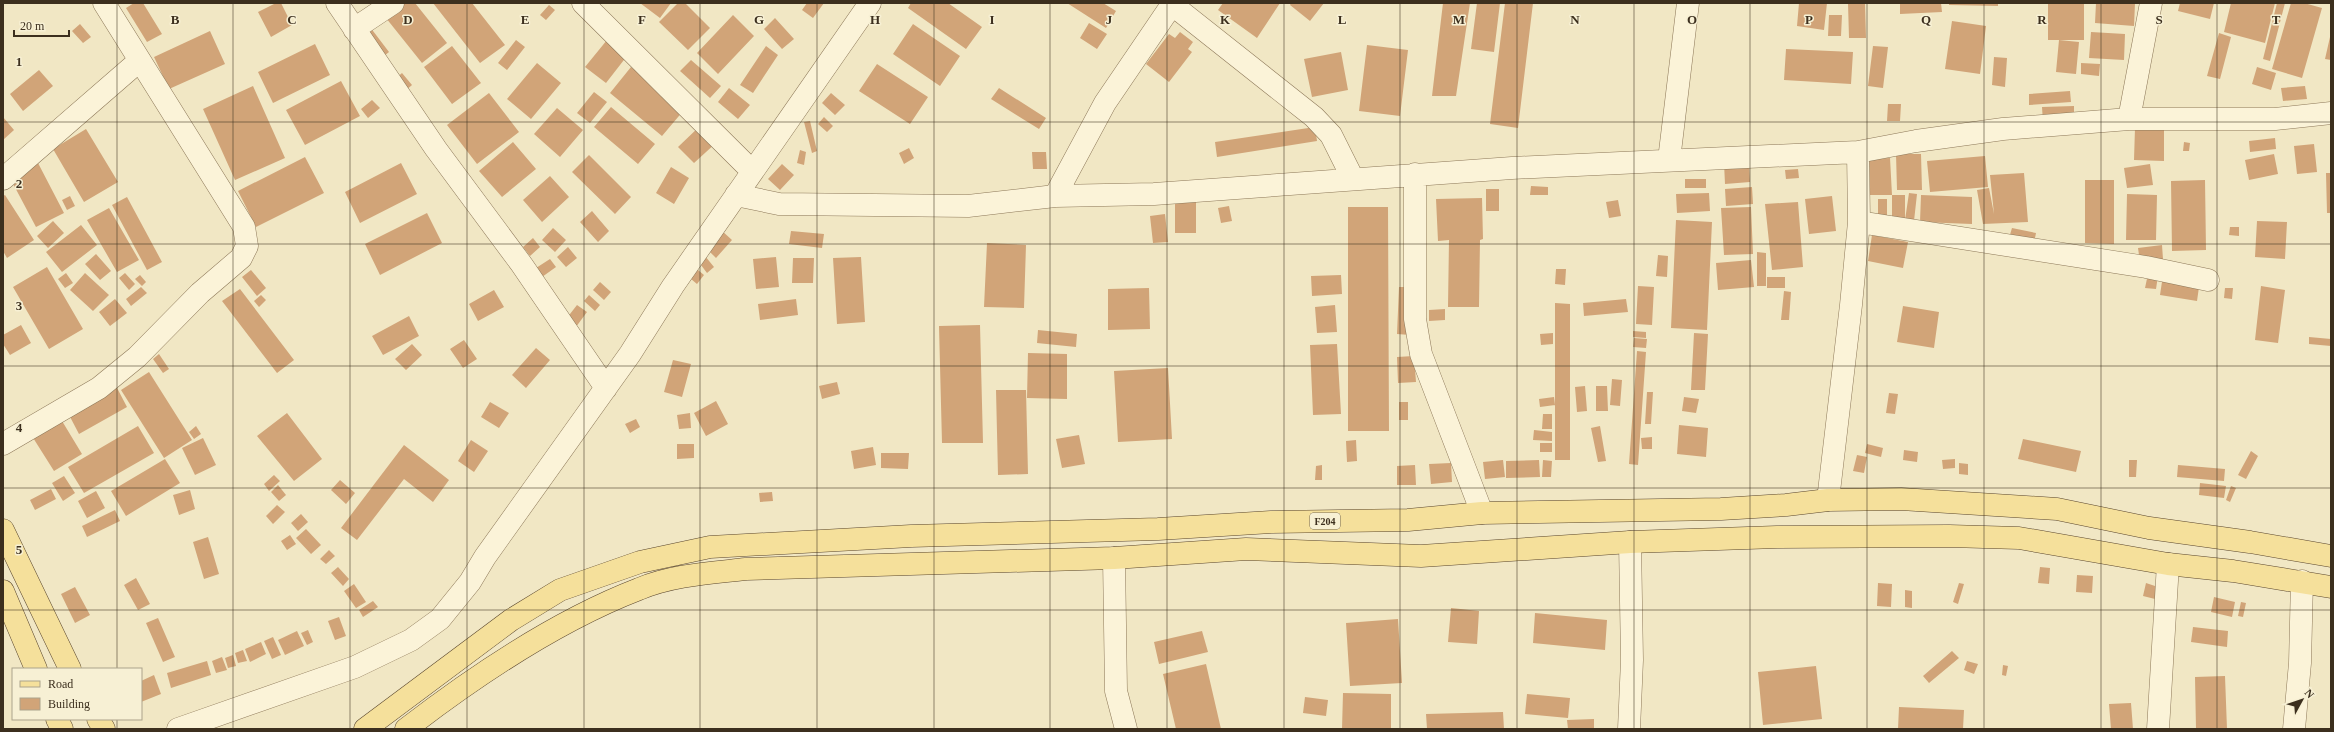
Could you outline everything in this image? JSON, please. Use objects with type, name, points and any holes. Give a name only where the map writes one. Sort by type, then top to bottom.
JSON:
[{"type":"main road","name":"F204","points":[[365,729],[511,620],[560,590],[640,562],[703,548],[808,541],[1158,529],[1271,522],[1408,520],[1482,513],[1786,506],[1828,500],[1901,499],[2057,509],[2149,528],[2250,542],[2331,556]]},
{"type":"main road","points":[[3,530],[70,668]]},
{"type":"main road","points":[[406,729],[450,695],[581,614],[640,588],[703,574],[746,569],[1114,558],[1246,549],[1421,556],[1630,542],[1800,537],[2019,538],[2168,564],[2302,581],[2331,587]]},
{"type":"main road","points":[[3,591],[36,668]]},
{"type":"main road","points":[[58,720],[62,729]]},
{"type":"main road","points":[[99,720],[104,729]]},
{"type":"street","points":[[3,444],[99,388],[138,357],[200,293],[241,258],[247,246],[244,227],[104,3]]},
{"type":"street","points":[[337,3],[436,148],[522,265],[606,388]]},
{"type":"street","points":[[354,29],[394,3]]},
{"type":"street","points":[[583,3],[752,171]]},
{"type":"street","points":[[178,729],[355,666],[411,640],[440,619],[470,582],[485,557],[606,388],[752,171],[812,89],[870,3]]},
{"type":"street","points":[[1055,196],[1105,103],[1172,3],[1314,117],[1331,135],[1352,179]]},
{"type":"street","points":[[1669,160],[1688,3]]},
{"type":"street","points":[[2129,119],[2151,3]]},
{"type":"street","points":[[3,179],[139,61]]},
{"type":"street","points":[[736,195],[779,204],[968,206],[1055,196],[1154,194],[1414,174],[1669,160],[1772,157],[1858,152],[1916,141],[2002,129],[2129,119],[2274,119],[2331,113]]},
{"type":"street","points":[[1828,500],[1859,222],[1858,152]]},
{"type":"street","points":[[1414,174],[1415,319],[1421,354],[1482,513]]},
{"type":"street","points":[[1859,222],[2146,267],[2208,280]]},
{"type":"street","points":[[1629,729],[1632,660],[1630,542]]},
{"type":"street","points":[[1114,558],[1116,691],[1126,729]]},
{"type":"street","points":[[2158,729],[2168,564]]},
{"type":"street","points":[[2294,729],[2300,663],[2302,581]]},
{"type":"building","points":[[134,3],[143,3],[162,34],[147,42],[126,8]]},
{"type":"building","points":[[276,3],[281,3],[292,25],[271,37],[258,12]]},
{"type":"building","points":[[404,3],[415,3],[447,43],[422,63],[386,18]]},
{"type":"building","points":[[433,3],[472,3],[505,45],[480,63]]},
{"type":"building","points":[[640,3],[671,3],[660,18]]},
{"type":"building","points":[[678,3],[685,3],[710,28],[688,50],[659,22]]},
{"type":"building","points":[[807,3],[824,3],[813,18],[802,10]]},
{"type":"building","points":[[911,3],[948,3],[982,27],[966,49],[908,8]]},
{"type":"building","points":[[1067,3],[1103,3],[1116,11],[1106,28]]},
{"type":"building","points":[[1223,3],[1280,3],[1257,38],[1218,10]]},
{"type":"building","points":[[1291,3],[1324,3],[1310,21],[1290,5]]},
{"type":"building","points":[[1443,3],[1470,3],[1456,96],[1432,96]]},
{"type":"building","points":[[1477,3],[1500,3],[1494,52],[1471,49]]},
{"type":"building","points":[[1505,3],[1533,3],[1518,128],[1490,124]]},
{"type":"building","points":[[1799,3],[1827,3],[1824,30],[1797,26]]},
{"type":"building","points":[[1848,3],[1865,3],[1866,38],[1849,38]]},
{"type":"building","points":[[1900,3],[1941,3],[1942,12],[1900,14]]},
{"type":"building","points":[[1949,3],[1998,3],[1998,6],[1949,5]]},
{"type":"building","points":[[2048,3],[2084,3],[2084,40],[2048,40]]},
{"type":"building","points":[[2096,3],[2135,3],[2134,26],[2095,23]]},
{"type":"building","points":[[2180,3],[2214,3],[2210,19],[2178,11]]},
{"type":"building","points":[[2231,3],[2275,3],[2265,43],[2224,32]]},
{"type":"building","points":[[2277,3],[2285,3],[2270,61],[2263,59]]},
{"type":"building","points":[[2291,3],[2304,3],[2322,8],[2302,78],[2272,69]]},
{"type":"building","points":[[549,5],[555,10],[546,20],[540,15]]},
{"type":"building","points":[[733,15],[754,36],[718,74],[697,53]]},
{"type":"building","points":[[1829,15],[1842,15],[1841,36],[1828,36]]},
{"type":"building","points":[[775,18],[794,39],[782,49],[764,29]]},
{"type":"building","points":[[1952,21],[1986,26],[1980,74],[1945,69]]},
{"type":"building","points":[[1089,23],[1107,34],[1097,49],[1080,38]]},
{"type":"building","points":[[80,24],[91,37],[83,43],[72,31]]},
{"type":"building","points":[[913,24],[960,56],[940,86],[893,54]]},
{"type":"building","points":[[370,27],[389,52],[379,60],[360,34]]},
{"type":"building","points":[[210,31],[225,64],[169,89],[154,57]]},
{"type":"building","points":[[1180,32],[1193,42],[1188,49],[1192,52],[1169,82],[1146,64],[1169,34],[1175,38]]},
{"type":"building","points":[[2091,32],[2125,34],[2124,60],[2089,58]]},
{"type":"building","points":[[2219,33],[2231,37],[2220,79],[2207,76]]},
{"type":"building","points":[[2330,37],[2331,38],[2331,60],[2325,59]]},
{"type":"building","points":[[516,40],[525,47],[507,70],[498,63]]},
{"type":"building","points":[[607,40],[627,56],[606,83],[585,67]]},
{"type":"building","points":[[2059,40],[2079,42],[2076,74],[2056,72]]},
{"type":"building","points":[[315,44],[330,75],[273,103],[258,72]]},
{"type":"building","points":[[1367,45],[1408,50],[1400,116],[1359,111]]},
{"type":"building","points":[[452,46],[481,83],[452,104],[424,67]]},
{"type":"building","points":[[766,46],[778,55],[753,93],[740,85]]},
{"type":"building","points":[[1873,46],[1888,47],[1883,88],[1868,86]]},
{"type":"building","points":[[1786,49],[1853,52],[1851,84],[1784,80]]},
{"type":"building","points":[[1341,52],[1348,90],[1312,97],[1304,59]]},
{"type":"building","points":[[1994,57],[2007,58],[2005,87],[1992,85]]},
{"type":"building","points":[[691,60],[721,86],[710,98],[680,71]]},
{"type":"building","points":[[537,63],[561,83],[531,119],[507,99]]},
{"type":"building","points":[[2081,63],[2100,64],[2099,76],[2081,74]]},
{"type":"building","points":[[877,64],[928,97],[910,124],[859,91]]},
{"type":"building","points":[[631,67],[684,110],[662,136],[610,93]]},
{"type":"building","points":[[2257,67],[2276,73],[2271,90],[2252,84]]},
{"type":"building","points":[[39,70],[53,86],[23,111],[10,94]]},
{"type":"building","points":[[402,73],[412,85],[404,92],[394,80]]},
{"type":"building","points":[[341,81],[360,116],[305,145],[286,110]]},
{"type":"building","points":[[253,86],[285,158],[235,180],[203,109]]},
{"type":"building","points":[[2305,86],[2307,99],[2283,101],[2281,88]]},
{"type":"building","points":[[729,88],[750,105],[738,119],[718,102]]},
{"type":"building","points":[[999,88],[1046,118],[1039,129],[991,99]]},
{"type":"building","points":[[2070,91],[2071,102],[2029,105],[2029,94]]},
{"type":"building","points":[[594,92],[607,102],[590,123],[577,113]]},
{"type":"building","points":[[489,93],[519,132],[477,164],[447,125]]},
{"type":"building","points":[[831,93],[845,105],[835,115],[822,103]]},
{"type":"building","points":[[372,100],[380,108],[368,118],[361,109]]},
{"type":"building","points":[[1888,104],[1901,104],[1900,121],[1887,121]]},
{"type":"building","points":[[2074,106],[2074,120],[2043,122],[2042,107]]},
{"type":"building","points":[[611,107],[655,144],[638,164],[594,127]]},
{"type":"building","points":[[557,108],[583,130],[560,157],[534,134]]},
{"type":"building","points":[[3,117],[14,130],[3,140]]},
{"type":"building","points":[[824,117],[833,126],[827,132],[818,124]]},
{"type":"building","points":[[810,121],[817,151],[812,153],[804,122]]},
{"type":"building","points":[[701,125],[717,142],[694,163],[678,147]]},
{"type":"building","points":[[1315,127],[1317,141],[1217,157],[1215,142]]},
{"type":"building","points":[[2135,128],[2164,129],[2164,161],[2134,160]]},
{"type":"building","points":[[86,129],[118,182],[84,202],[53,149]]},
{"type":"building","points":[[2275,138],[2276,149],[2250,152],[2249,141]]},
{"type":"building","points":[[513,142],[536,169],[502,197],[479,171]]},
{"type":"building","points":[[2184,142],[2190,143],[2189,151],[2183,151]]},
{"type":"building","points":[[2314,144],[2317,172],[2297,174],[2294,146]]},
{"type":"building","points":[[909,148],[914,158],[904,164],[899,153]]},
{"type":"building","points":[[800,150],[806,152],[804,165],[797,163]]},
{"type":"building","points":[[1032,152],[1046,152],[1047,169],[1033,169]]},
{"type":"building","points":[[1896,154],[1921,154],[1922,190],[1897,190]]},
{"type":"building","points":[[2274,154],[2278,174],[2249,180],[2245,160]]},
{"type":"building","points":[[589,155],[631,197],[615,214],[572,172]]},
{"type":"building","points":[[1985,156],[1988,187],[1930,192],[1927,161]]},
{"type":"building","points":[[305,157],[324,193],[256,227],[238,191]]},
{"type":"building","points":[[1890,158],[1892,195],[1870,195],[1869,159]]},
{"type":"building","points":[[1749,162],[1750,182],[1725,184],[1724,163]]},
{"type":"building","points":[[38,163],[64,213],[36,227],[10,178]]},
{"type":"building","points":[[401,163],[417,194],[360,223],[345,192]]},
{"type":"building","points":[[782,164],[794,175],[780,190],[768,179]]},
{"type":"building","points":[[2150,164],[2153,185],[2127,188],[2124,168]]},
{"type":"building","points":[[671,167],[689,178],[674,204],[656,193]]},
{"type":"building","points":[[1798,169],[1799,178],[1786,179],[1785,170]]},
{"type":"building","points":[[2024,173],[2028,222],[1983,224],[1977,190],[1989,188],[1994,214],[1990,175]]},
{"type":"building","points":[[2326,173],[2331,173],[2331,213],[2327,213]]},
{"type":"building","points":[[550,176],[569,197],[542,222],[523,200]]},
{"type":"building","points":[[1685,179],[1706,179],[1706,188],[1685,188]]},
{"type":"building","points":[[2085,180],[2114,180],[2114,244],[2085,243]]},
{"type":"building","points":[[2205,180],[2206,250],[2172,251],[2171,181]]},
{"type":"building","points":[[1531,186],[1548,187],[1548,195],[1530,195]]},
{"type":"building","points":[[1752,187],[1753,204],[1726,206],[1725,189]]},
{"type":"building","points":[[1486,189],[1499,189],[1499,211],[1486,211]]},
{"type":"building","points":[[1709,193],[1710,211],[1677,213],[1676,194]]},
{"type":"building","points":[[1909,193],[1917,194],[1914,221],[1892,220],[1892,195],[1905,195],[1905,220]]},
{"type":"building","points":[[2127,194],[2157,195],[2156,240],[2126,240]]},
{"type":"building","points":[[5,195],[34,240],[7,258],[3,251],[3,196]]},
{"type":"building","points":[[1921,195],[1972,197],[1972,224],[1920,222]]},
{"type":"building","points":[[70,196],[75,206],[67,210],[62,200]]},
{"type":"building","points":[[1832,196],[1836,231],[1809,234],[1805,199]]},
{"type":"building","points":[[127,197],[162,262],[147,270],[112,205]]},
{"type":"building","points":[[1482,198],[1483,239],[1480,240],[1479,307],[1448,307],[1449,240],[1438,241],[1436,199]]},
{"type":"building","points":[[1878,199],[1887,199],[1887,219],[1878,219]]},
{"type":"building","points":[[1175,200],[1196,200],[1196,233],[1175,233]]},
{"type":"building","points":[[1618,200],[1621,216],[1609,218],[1606,202]]},
{"type":"building","points":[[1798,202],[1803,267],[1772,270],[1765,204]]},
{"type":"building","points":[[1229,206],[1232,221],[1221,223],[1218,208]]},
{"type":"building","points":[[1348,207],[1388,207],[1389,431],[1348,431]]},
{"type":"building","points":[[1751,207],[1753,254],[1724,255],[1721,208]]},
{"type":"building","points":[[109,208],[139,260],[117,272],[87,220]]},
{"type":"building","points":[[592,211],[609,231],[598,242],[580,222]]},
{"type":"building","points":[[427,213],[442,243],[380,275],[365,244]]},
{"type":"building","points":[[1165,214],[1168,242],[1153,243],[1150,216]]},
{"type":"building","points":[[1676,220],[1712,222],[1707,330],[1671,328]]},
{"type":"building","points":[[53,221],[64,233],[48,248],[37,236]]},
{"type":"building","points":[[2257,221],[2287,222],[2285,259],[2255,257]]},
{"type":"building","points":[[81,225],[97,245],[62,272],[46,252]]},
{"type":"building","points":[[2230,227],[2239,227],[2239,236],[2229,235]]},
{"type":"building","points":[[553,228],[566,240],[555,252],[542,240]]},
{"type":"building","points":[[2012,228],[2036,233],[2034,243],[2009,238]]},
{"type":"building","points":[[721,230],[732,240],[716,258],[705,247]]},
{"type":"building","points":[[791,231],[824,234],[822,248],[789,244]]},
{"type":"building","points":[[1872,235],[1908,242],[1903,268],[1868,261]]},
{"type":"building","points":[[533,238],[540,247],[530,256],[523,247]]},
{"type":"building","points":[[987,243],[1026,245],[1024,308],[984,307]]},
{"type":"building","points":[[2162,245],[2163,259],[2140,262],[2138,248]]},
{"type":"building","points":[[568,247],[577,258],[566,267],[557,257]]},
{"type":"building","points":[[1757,252],[1766,253],[1766,286],[1757,286]]},
{"type":"building","points":[[96,254],[111,271],[100,280],[85,264]]},
{"type":"building","points":[[1658,255],[1668,256],[1667,277],[1656,276]]},
{"type":"building","points":[[705,256],[714,267],[707,273],[698,261]]},
{"type":"building","points":[[776,257],[779,287],[756,289],[753,259]]},
{"type":"building","points":[[861,257],[865,322],[837,324],[833,258]]},
{"type":"building","points":[[793,258],[814,258],[813,283],[792,283]]},
{"type":"building","points":[[550,259],[556,267],[542,277],[536,268]]},
{"type":"building","points":[[1751,260],[1754,287],[1718,290],[1716,263]]},
{"type":"building","points":[[692,265],[704,275],[697,284],[685,274]]},
{"type":"building","points":[[47,267],[83,329],[49,349],[13,287]]},
{"type":"building","points":[[1556,269],[1566,269],[1565,285],[1555,284]]},
{"type":"building","points":[[251,270],[266,288],[257,296],[242,277]]},
{"type":"building","points":[[66,273],[73,283],[65,288],[58,279]]},
{"type":"building","points":[[85,273],[109,295],[93,311],[70,290]]},
{"type":"building","points":[[125,273],[135,284],[129,290],[119,278]]},
{"type":"building","points":[[2148,274],[2158,276],[2156,289],[2145,288]]},
{"type":"building","points":[[140,275],[146,282],[142,286],[135,279]]},
{"type":"building","points":[[1341,275],[1342,294],[1312,296],[1311,276]]},
{"type":"building","points":[[2163,275],[2200,280],[2197,301],[2160,295]]},
{"type":"building","points":[[1767,277],[1785,277],[1785,288],[1767,288]]},
{"type":"building","points":[[600,282],[611,292],[604,300],[593,290]]},
{"type":"building","points":[[1638,286],[1654,287],[1652,325],[1636,324]]},
{"type":"building","points":[[2261,286],[2285,290],[2278,343],[2255,340]]},
{"type":"building","points":[[141,287],[147,293],[131,306],[126,299]]},
{"type":"building","points":[[1399,287],[1412,287],[1410,335],[1397,334]]},
{"type":"building","points":[[1149,288],[1150,329],[1108,330],[1108,289]]},
{"type":"building","points":[[2225,288],[2233,288],[2232,299],[2224,298]]},
{"type":"building","points":[[240,289],[294,360],[277,373],[222,301]]},
{"type":"building","points":[[494,290],[504,307],[478,321],[469,304]]},
{"type":"building","points":[[1784,291],[1791,292],[1789,320],[1781,320]]},
{"type":"building","points":[[261,295],[266,300],[259,307],[254,301]]},
{"type":"building","points":[[589,295],[600,305],[595,311],[584,301]]},
{"type":"building","points":[[115,299],[127,313],[110,326],[99,312]]},
{"type":"building","points":[[796,299],[798,315],[760,320],[758,304]]},
{"type":"building","points":[[1626,299],[1628,312],[1584,316],[1583,303]]},
{"type":"building","points":[[1555,303],[1570,304],[1570,460],[1555,460]]},
{"type":"building","points":[[577,305],[587,312],[573,331],[563,323]]},
{"type":"building","points":[[1335,305],[1337,332],[1317,333],[1315,307]]},
{"type":"building","points":[[1903,306],[1939,312],[1934,348],[1897,342]]},
{"type":"building","points":[[1445,309],[1445,320],[1429,321],[1429,310]]},
{"type":"building","points":[[409,316],[419,336],[383,355],[372,336]]},
{"type":"building","points":[[21,325],[31,343],[10,355],[3,344],[3,335]]},
{"type":"building","points":[[980,325],[983,443],[942,443],[939,326]]},
{"type":"building","points":[[1038,330],[1077,334],[1076,347],[1037,343]]},
{"type":"building","points":[[1633,331],[1646,332],[1646,338],[1633,337]]},
{"type":"building","points":[[1553,333],[1553,344],[1541,345],[1540,334]]},
{"type":"building","points":[[1694,333],[1708,334],[1705,390],[1691,390]]},
{"type":"building","points":[[2309,337],[2331,339],[2331,346],[2309,344]]},
{"type":"building","points":[[1634,338],[1647,339],[1646,348],[1633,347]]},
{"type":"building","points":[[464,340],[477,359],[463,368],[450,349]]},
{"type":"building","points":[[412,344],[422,355],[406,370],[395,359]]},
{"type":"building","points":[[1337,344],[1341,414],[1313,415],[1310,345]]},
{"type":"building","points":[[536,348],[550,360],[526,388],[512,375]]},
{"type":"building","points":[[1637,351],[1646,352],[1638,465],[1629,464]]},
{"type":"building","points":[[1028,353],[1067,354],[1067,399],[1027,398]]},
{"type":"building","points":[[159,354],[169,369],[163,373],[153,359]]},
{"type":"building","points":[[1414,356],[1416,382],[1398,383],[1397,357]]},
{"type":"building","points":[[673,360],[691,364],[682,397],[664,392]]},
{"type":"building","points":[[1168,368],[1172,439],[1118,442],[1114,371]]},
{"type":"building","points":[[149,372],[192,440],[164,458],[121,390]]},
{"type":"building","points":[[1612,379],[1622,380],[1620,406],[1610,405]]},
{"type":"building","points":[[837,382],[840,394],[822,399],[819,386]]},
{"type":"building","points":[[116,386],[127,407],[79,434],[68,413]]},
{"type":"building","points":[[1585,386],[1587,411],[1577,412],[1575,387]]},
{"type":"building","points":[[1596,386],[1607,386],[1608,411],[1596,411]]},
{"type":"building","points":[[996,390],[1026,390],[1028,474],[998,475]]},
{"type":"building","points":[[1647,392],[1653,392],[1651,424],[1645,424]]},
{"type":"building","points":[[1889,393],[1898,394],[1895,414],[1886,413]]},
{"type":"building","points":[[1554,397],[1555,405],[1540,407],[1539,399]]},
{"type":"building","points":[[1684,397],[1699,399],[1696,413],[1682,411]]},
{"type":"building","points":[[716,401],[728,424],[706,436],[694,413]]},
{"type":"building","points":[[490,402],[509,413],[499,428],[481,417]]},
{"type":"building","points":[[1399,402],[1408,402],[1408,420],[1399,420]]},
{"type":"building","points":[[287,413],[322,459],[294,481],[257,436]]},
{"type":"building","points":[[690,413],[691,428],[679,429],[677,415]]},
{"type":"building","points":[[1543,414],[1552,414],[1552,429],[1542,429]]},
{"type":"building","points":[[59,416],[82,454],[54,471],[30,433]]},
{"type":"building","points":[[636,419],[640,427],[630,433],[625,424]]},
{"type":"building","points":[[1679,425],[1708,428],[1706,457],[1677,454]]},
{"type":"building","points":[[138,426],[154,453],[84,493],[68,467]]},
{"type":"building","points":[[196,426],[201,434],[194,439],[189,432]]},
{"type":"building","points":[[1600,426],[1606,461],[1598,462],[1591,428]]},
{"type":"building","points":[[1534,430],[1552,432],[1552,441],[1533,440]]},
{"type":"building","points":[[1079,435],[1085,464],[1062,468],[1056,439]]},
{"type":"building","points":[[1652,437],[1652,449],[1642,449],[1641,438]]},
{"type":"building","points":[[203,438],[216,465],[195,475],[182,448]]},
{"type":"building","points":[[2023,439],[2081,451],[2076,472],[2018,459]]},
{"type":"building","points":[[471,440],[488,451],[474,472],[458,461]]},
{"type":"building","points":[[1356,440],[1357,461],[1347,462],[1346,441]]},
{"type":"building","points":[[1540,443],[1552,443],[1552,452],[1540,452]]},
{"type":"building","points":[[677,444],[694,444],[694,458],[677,459]]},
{"type":"building","points":[[1867,444],[1883,448],[1881,457],[1865,453]]},
{"type":"building","points":[[404,445],[449,480],[433,502],[404,479],[357,540],[341,528]]},
{"type":"building","points":[[873,447],[876,465],[854,469],[851,451]]},
{"type":"building","points":[[1904,450],[1918,452],[1917,462],[1903,460]]},
{"type":"building","points":[[2251,451],[2258,456],[2246,479],[2238,475]]},
{"type":"building","points":[[881,453],[909,453],[908,469],[881,468]]},
{"type":"building","points":[[1857,455],[1867,457],[1864,473],[1853,471]]},
{"type":"building","points":[[165,459],[180,483],[126,516],[111,491]]},
{"type":"building","points":[[1955,459],[1955,468],[1943,469],[1942,460]]},
{"type":"building","points":[[1503,460],[1505,477],[1485,479],[1483,462]]},
{"type":"building","points":[[1539,460],[1540,477],[1506,478],[1506,461]]},
{"type":"building","points":[[1543,460],[1552,461],[1551,477],[1542,477]]},
{"type":"building","points":[[2129,460],[2137,460],[2136,477],[2129,477]]},
{"type":"building","points":[[1451,463],[1452,482],[1431,484],[1429,464]]},
{"type":"building","points":[[1959,463],[1968,464],[1968,475],[1959,474]]},
{"type":"building","points":[[1322,465],[1322,480],[1315,480],[1316,466]]},
{"type":"building","points":[[1415,465],[1416,485],[1397,485],[1397,466]]},
{"type":"building","points":[[2178,465],[2225,469],[2224,481],[2177,477]]},
{"type":"building","points":[[274,475],[280,481],[269,491],[264,484]]},
{"type":"building","points":[[64,476],[75,493],[63,501],[52,483]]},
{"type":"building","points":[[340,480],[355,493],[346,504],[331,490]]},
{"type":"building","points":[[2200,483],[2226,486],[2224,498],[2199,495]]},
{"type":"building","points":[[278,485],[286,495],[279,501],[271,492]]},
{"type":"building","points":[[2231,486],[2236,488],[2230,502],[2226,500]]},
{"type":"building","points":[[51,489],[56,499],[35,510],[30,500]]},
{"type":"building","points":[[190,490],[195,509],[179,515],[173,495]]},
{"type":"building","points":[[96,491],[105,508],[87,518],[78,501]]},
{"type":"building","points":[[772,492],[773,501],[760,502],[759,493]]},
{"type":"building","points":[[277,505],[285,512],[273,524],[266,516]]},
{"type":"building","points":[[115,510],[120,521],[87,537],[82,526]]},
{"type":"building","points":[[301,514],[308,522],[298,531],[291,523]]},
{"type":"building","points":[[306,529],[321,545],[311,554],[296,538]]},
{"type":"building","points":[[290,535],[296,544],[287,550],[281,541]]},
{"type":"building","points":[[208,537],[219,574],[204,579],[193,542]]},
{"type":"building","points":[[329,550],[335,556],[326,564],[320,559]]},
{"type":"building","points":[[338,567],[349,579],[343,586],[331,573]]},
{"type":"building","points":[[2040,567],[2050,568],[2049,584],[2038,583]]},
{"type":"building","points":[[2077,575],[2093,576],[2092,593],[2076,592]]},
{"type":"building","points":[[136,578],[150,604],[138,610],[124,585]]},
{"type":"building","points":[[1878,583],[1892,584],[1891,607],[1877,606]]},
{"type":"building","points":[[1959,583],[1964,584],[1958,604],[1953,602]]},
{"type":"building","points":[[2146,583],[2158,587],[2155,599],[2143,596]]},
{"type":"building","points":[[354,584],[366,602],[356,608],[344,591]]},
{"type":"building","points":[[75,587],[90,615],[75,623],[61,594]]},
{"type":"building","points":[[1905,590],[1912,591],[1912,608],[1905,607]]},
{"type":"building","points":[[2214,597],[2235,602],[2232,617],[2211,612]]},
{"type":"building","points":[[373,601],[378,607],[363,617],[359,610]]},
{"type":"building","points":[[2241,602],[2246,603],[2243,617],[2238,616]]},
{"type":"building","points":[[1451,608],[1479,611],[1477,644],[1448,642]]},
{"type":"building","points":[[1535,613],[1607,620],[1605,650],[1533,643]]},
{"type":"building","points":[[339,617],[346,636],[335,640],[328,621]]},
{"type":"building","points":[[158,618],[175,657],[163,662],[146,623]]},
{"type":"building","points":[[1398,619],[1402,683],[1350,686],[1346,623]]},
{"type":"building","points":[[2193,627],[2228,631],[2227,647],[2191,642]]},
{"type":"building","points":[[308,630],[313,642],[307,645],[301,633]]},
{"type":"building","points":[[297,631],[304,646],[285,655],[278,640]]},
{"type":"building","points":[[1202,631],[1208,652],[1159,664],[1154,642]]},
{"type":"building","points":[[273,637],[281,655],[272,659],[264,641]]},
{"type":"building","points":[[261,642],[266,654],[250,662],[245,649]]},
{"type":"building","points":[[243,650],[247,661],[238,663],[235,653]]},
{"type":"building","points":[[1952,651],[1959,658],[1929,683],[1923,676]]},
{"type":"building","points":[[233,655],[236,666],[228,668],[225,658]]},
{"type":"building","points":[[222,657],[227,670],[216,673],[212,661]]},
{"type":"building","points":[[207,661],[211,675],[171,688],[167,673]]},
{"type":"building","points":[[1967,661],[1978,664],[1974,674],[1964,670]]},
{"type":"building","points":[[1206,664],[1221,729],[1176,729],[1163,674]]},
{"type":"building","points":[[2003,665],[2008,666],[2006,676],[2002,675]]},
{"type":"building","points":[[1816,666],[1822,719],[1763,725],[1758,672]]},
{"type":"building","points":[[154,675],[161,694],[142,702],[142,681]]},
{"type":"building","points":[[2225,676],[2227,729],[2196,729],[2195,677]]},
{"type":"building","points":[[1343,693],[1391,694],[1391,729],[1342,729]]},
{"type":"building","points":[[1527,694],[1570,698],[1568,718],[1525,714]]},
{"type":"building","points":[[1305,697],[1328,700],[1326,716],[1303,713]]},
{"type":"building","points":[[2131,703],[2133,729],[2111,729],[2109,704]]},
{"type":"building","points":[[1899,707],[1964,710],[1963,729],[1898,729]]},
{"type":"building","points":[[1503,712],[1504,729],[1427,729],[1426,714]]},
{"type":"building","points":[[1594,719],[1594,728],[1568,729],[1567,720]]}]
